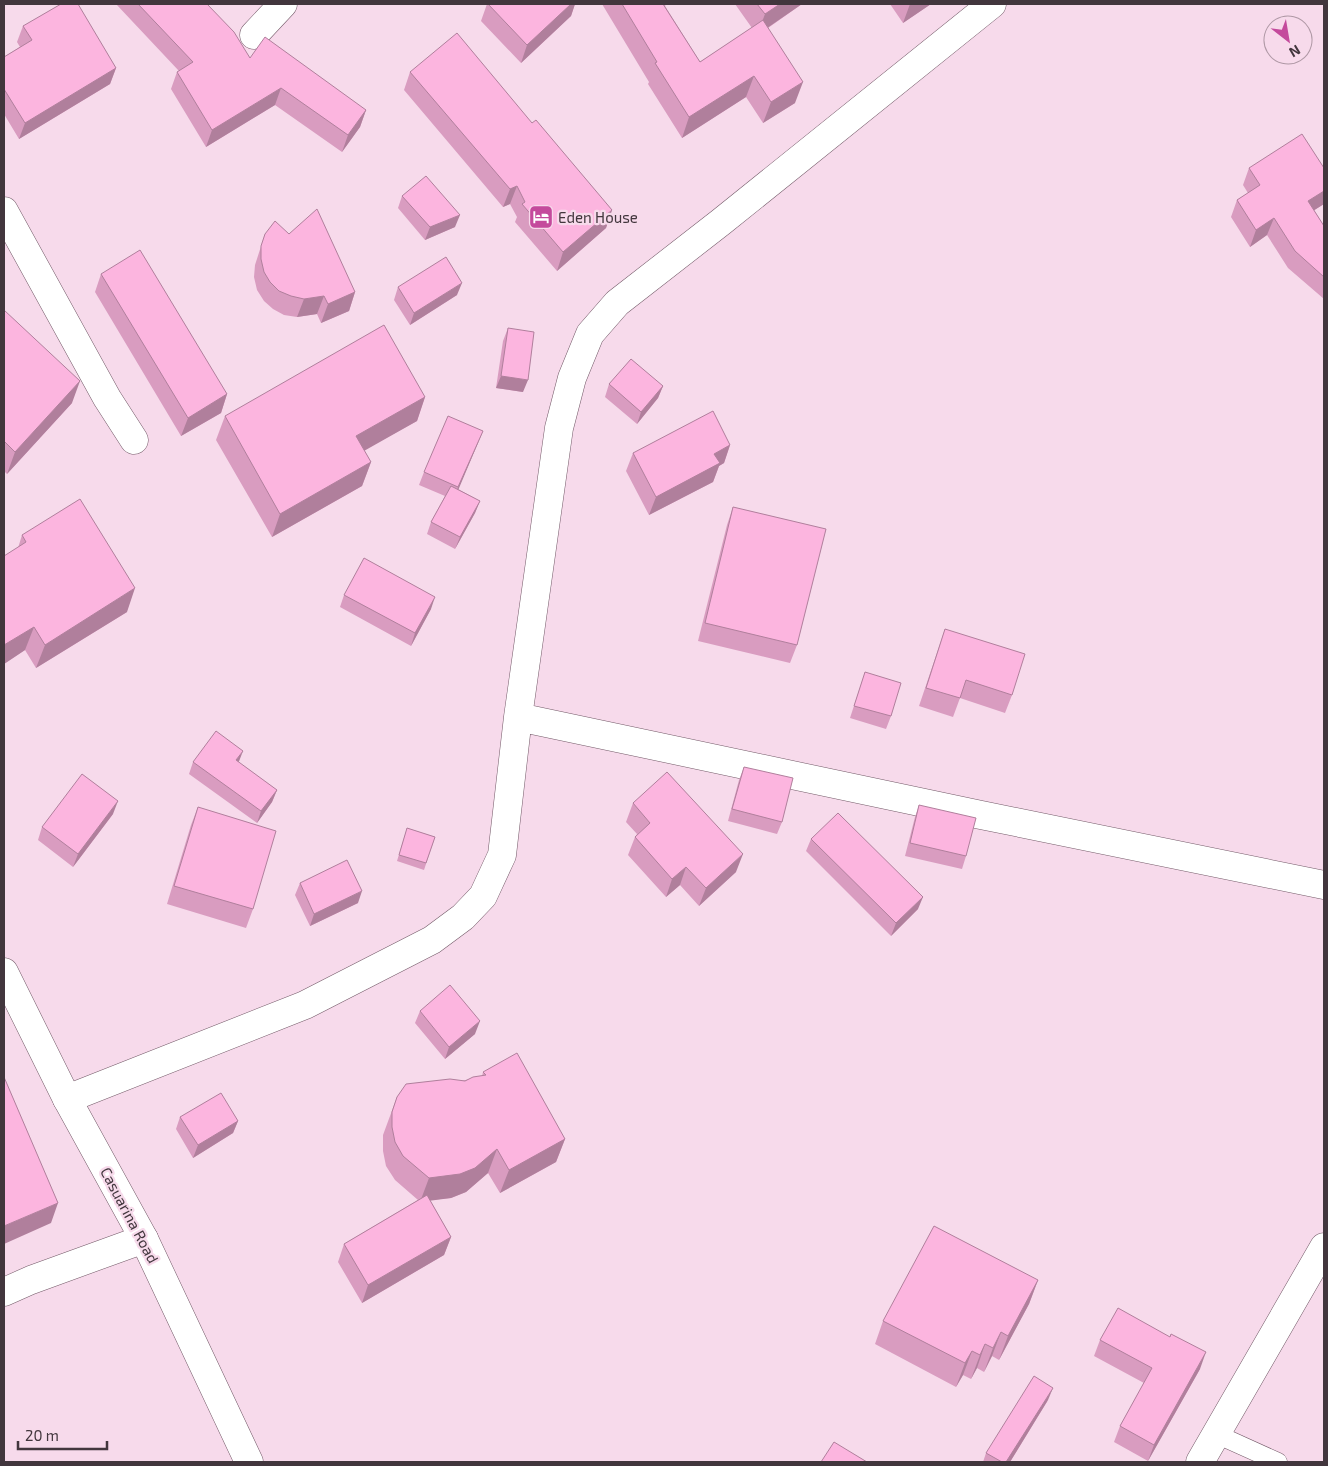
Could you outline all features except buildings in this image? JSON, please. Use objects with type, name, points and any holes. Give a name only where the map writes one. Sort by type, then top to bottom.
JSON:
[{"type":"street","points":[[254,35],[283,4]]},
{"type":"street","points":[[68,1099],[305,1005],[432,940],[463,917],[483,896],[502,855],[518,717],[559,428],[572,378],[590,334],[617,303],[722,222],[992,4]]},
{"type":"street","points":[[4,211],[107,398],[134,440]]},
{"type":"street","points":[[518,717],[1324,885]]},
{"type":"street","name":"Casuarina Road","points":[[4,972],[68,1099],[144,1239],[249,1462]]},
{"type":"street","points":[[4,1292],[30,1280],[144,1239]]},
{"type":"street","points":[[1200,1462],[1324,1247]]},
{"type":"lane","points":[[1216,1434],[1278,1462]]},
{"type":"place","name":"Eden House","points":[[541,217]]}]
